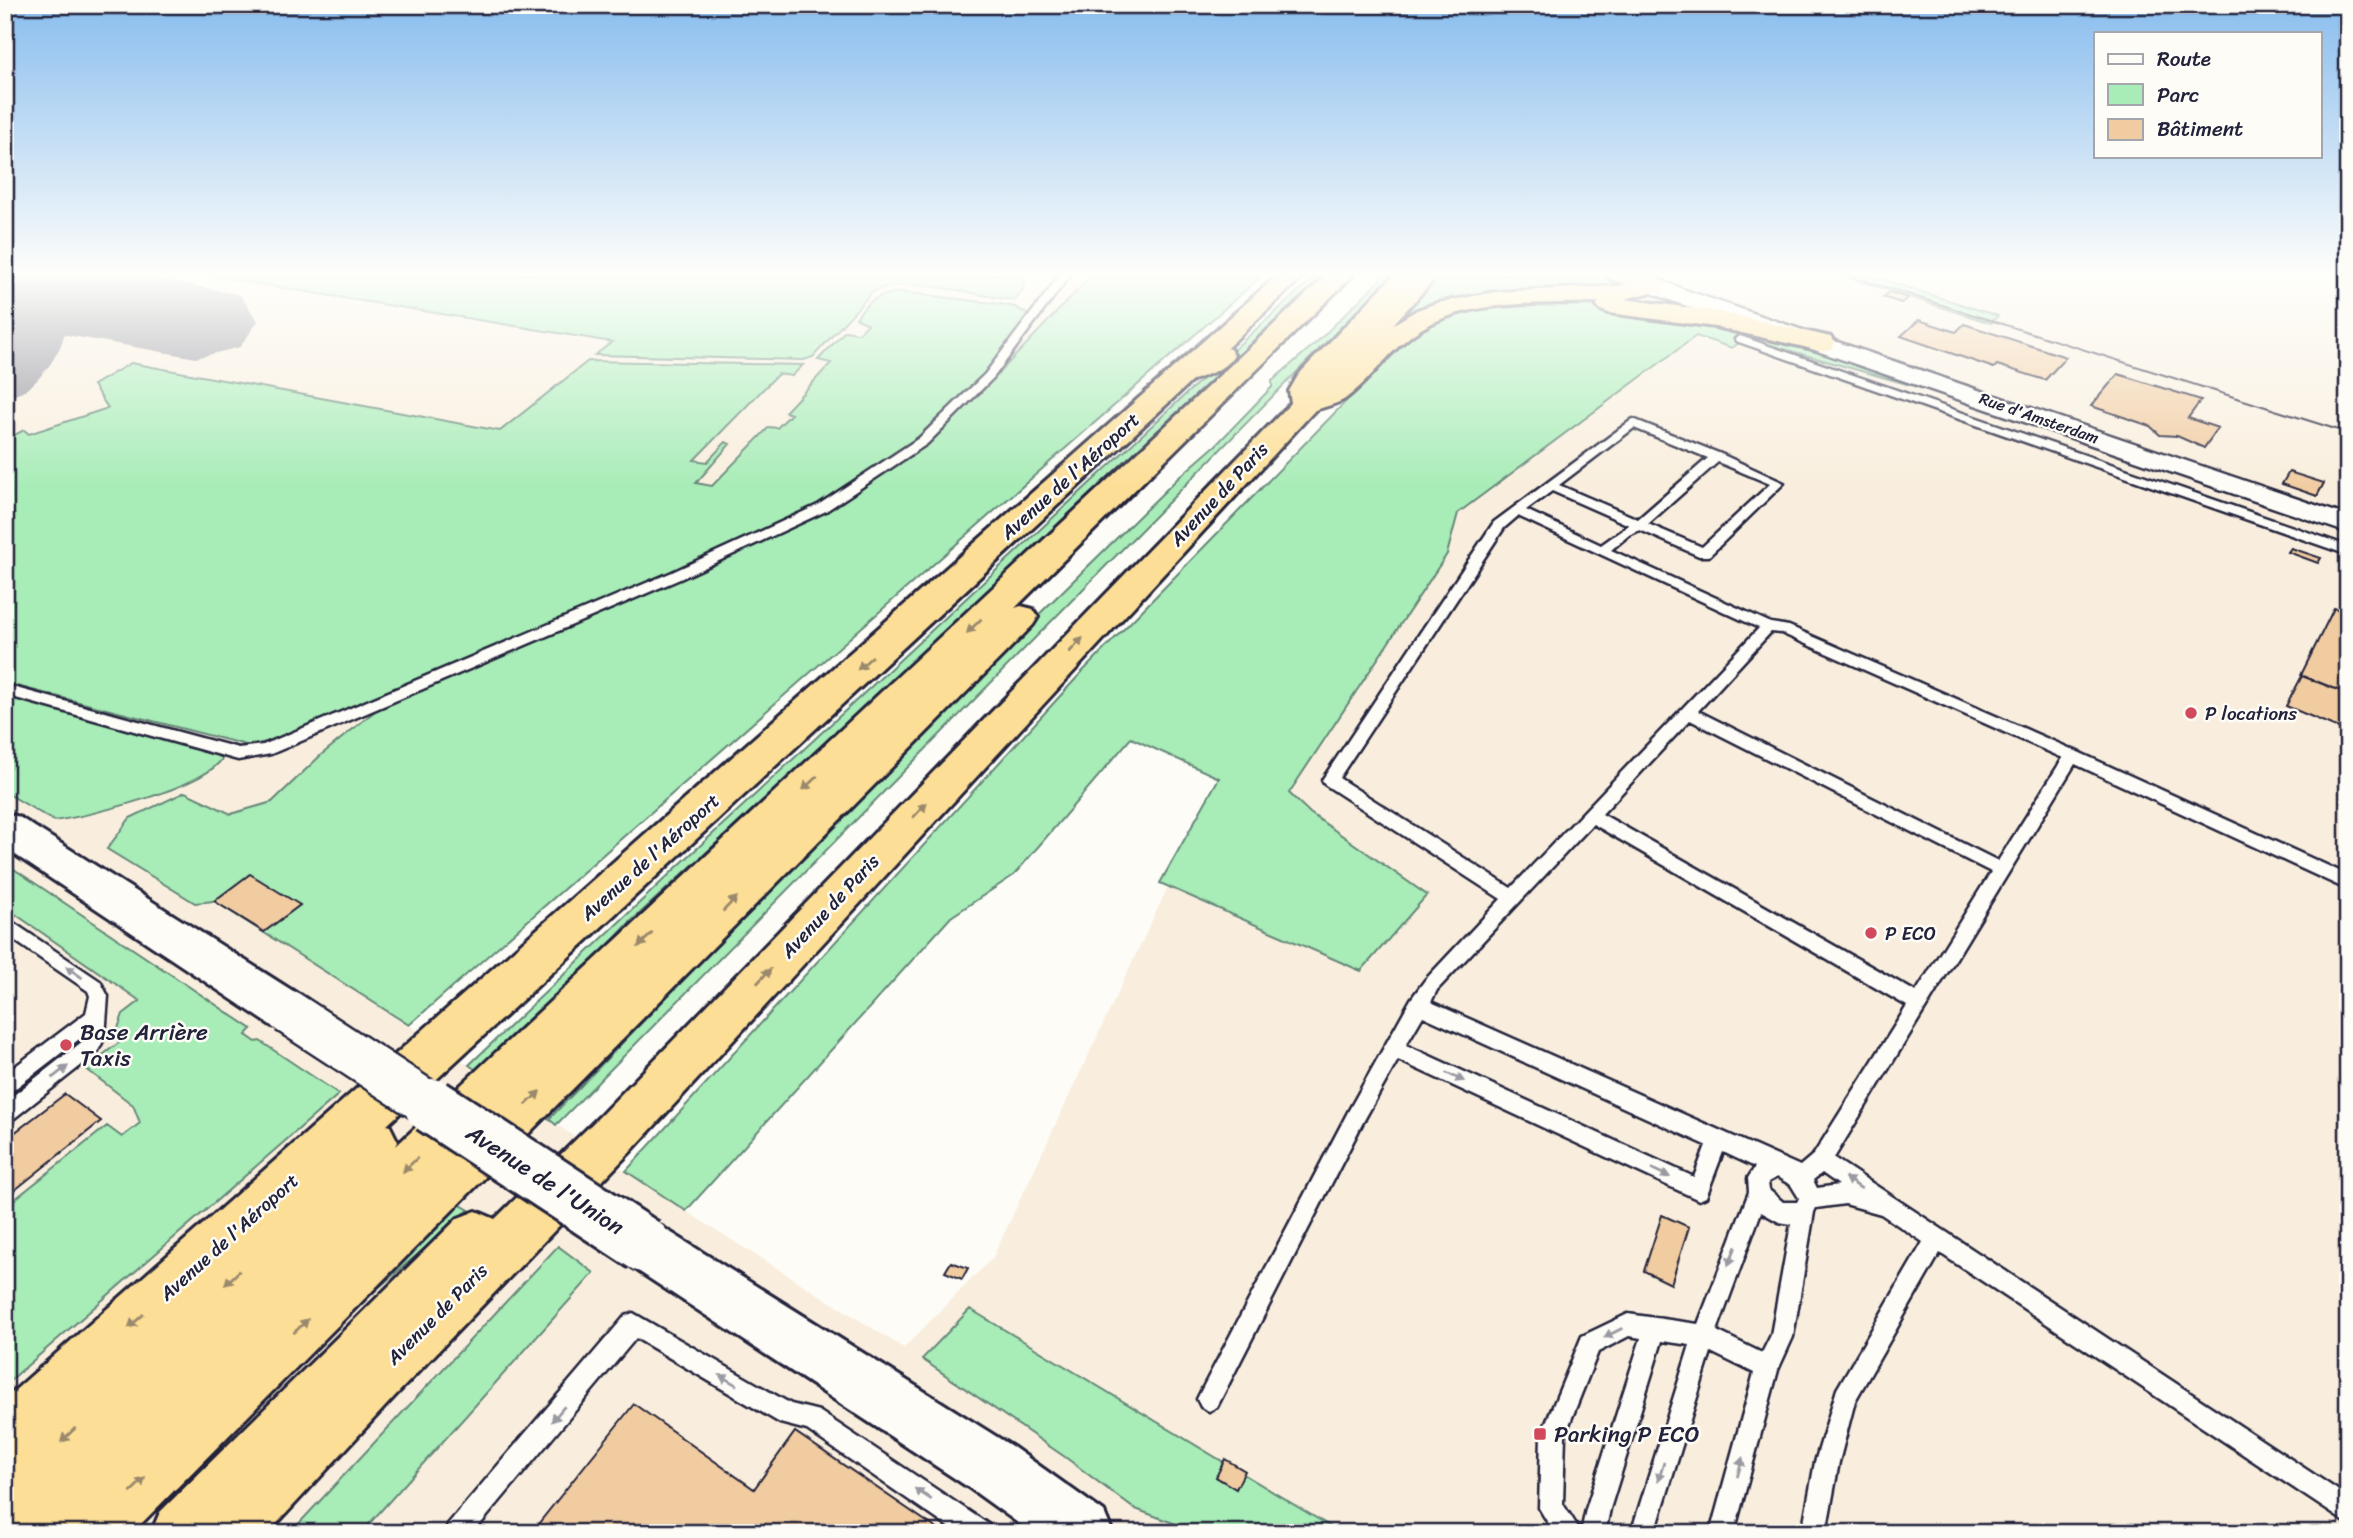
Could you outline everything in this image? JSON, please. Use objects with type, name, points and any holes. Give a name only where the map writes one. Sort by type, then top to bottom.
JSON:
[{"type":"highway","name":"Avenue de l'Aéroport","points":[[5,1438],[1214,346]]},
{"type":"highway","points":[[1183,374],[1212,362],[1230,346]]},
{"type":"highway","points":[[26,1533],[1267,346]]},
{"type":"highway","points":[[89,1533],[1295,346]]},
{"type":"highway","points":[[1341,346],[1309,380],[1303,391],[1304,404],[1334,394],[1385,346]]},
{"type":"highway","name":"Avenue de Paris","points":[[227,1533],[717,1025],[1359,346]]},
{"type":"highway","points":[[5,1496],[605,922],[617,905],[621,884]]},
{"type":"highway","points":[[181,1533],[645,1070],[671,1047],[717,1025]]},
{"type":"street","name":"Rue d'Amsterdam","points":[[1829,346],[1965,404],[2345,537]]},
{"type":"street","name":"Avenue de l'Union","points":[[5,828],[644,1245],[992,1468],[1083,1533]]},
{"type":"lane","points":[[5,690],[238,754],[266,750],[675,576],[822,508],[923,441],[989,376],[1012,346]]},
{"type":"lane","points":[[1763,346],[1965,404]]},
{"type":"lane","points":[[1513,898],[1330,780],[1499,525],[1633,423],[1778,483],[1704,553],[1551,486]]},
{"type":"lane","points":[[1603,550],[1624,532],[1639,525],[1717,457]]},
{"type":"lane","points":[[1517,511],[1768,627],[1784,629],[2348,883]]},
{"type":"lane","points":[[1209,1399],[1393,1048],[1431,985],[1768,627]]},
{"type":"lane","points":[[1687,712],[2002,870]]},
{"type":"lane","points":[[1800,1179],[1821,1161],[2072,757]]},
{"type":"lane","points":[[1591,815],[1919,1003]]},
{"type":"lane","points":[[5,924],[94,986],[99,996],[96,1037],[90,1047],[5,1114]]},
{"type":"lane","points":[[1418,1006],[1786,1169],[1806,1185],[1807,1205],[1782,1337],[1767,1367],[1722,1533]]},
{"type":"lane","points":[[5,1085],[86,1024],[94,1017],[99,1007]]},
{"type":"lane","points":[[1393,1048],[1699,1190],[1718,1139]]},
{"type":"lane","points":[[1821,1161],[2348,1512]]},
{"type":"lane","points":[[1643,1533],[1726,1268],[1759,1193],[1758,1177],[1762,1172],[1777,1167]]},
{"type":"lane","points":[[1759,1193],[1764,1201],[1780,1213],[1789,1215],[1807,1205],[1845,1194],[1886,1205]]},
{"type":"lane","points":[[1814,1533],[1827,1462],[1846,1397],[1937,1239]]},
{"type":"lane","points":[[457,1533],[633,1324],[788,1415],[811,1419],[979,1533]]},
{"type":"lane","points":[[1569,1533],[1551,1508],[1553,1435],[1590,1344],[1628,1325],[1703,1336],[1767,1367]]},
{"type":"lane","points":[[1593,1533],[1598,1509],[1656,1329]]},
{"type":"shaded area","points":[[5,346],[1124,346],[400,1019],[673,1203],[904,1348],[993,1257],[1381,436],[1509,346],[2348,346],[2348,1533],[5,1533]]},
{"type":"green space","points":[[607,346],[823,346],[813,357],[804,360],[595,355]]},
{"type":"green space","points":[[831,346],[1005,346],[984,374],[921,435],[821,503],[656,580],[270,741],[250,746],[5,683],[5,440],[24,430],[29,434],[108,408],[93,385],[131,363],[500,431],[588,361],[803,365],[792,376],[778,374],[694,460],[707,462],[726,442],[730,444],[696,483],[712,486],[769,427],[777,428],[791,414],[785,412],[831,363],[818,360]]},
{"type":"green space","points":[[1025,346],[1182,346],[409,1025],[214,901],[195,903],[107,849],[130,818],[185,792],[231,814],[272,802],[321,755],[375,711],[758,544],[833,507],[893,467],[940,431]]},
{"type":"green space","points":[[1238,346],[1249,346],[1230,370],[842,738],[720,840],[628,924],[531,1030],[483,1075],[469,1065],[676,868]]},
{"type":"green space","points":[[1313,346],[1322,346],[556,1125],[549,1119],[969,683],[1177,479],[1216,445],[1272,387],[1272,381]]},
{"type":"green space","points":[[1401,346],[1683,346],[1458,513],[1447,554],[1289,793],[1310,813],[1427,895],[1361,971],[1160,883],[1219,778],[1131,738],[1014,875],[951,917],[686,1211],[626,1171],[1082,672]]},
{"type":"green space","points":[[1773,346],[1806,346],[1945,391],[1941,394]]},
{"type":"green space","points":[[5,695],[223,757],[213,768],[172,789],[119,806],[54,821],[5,792]]},
{"type":"green space","points":[[5,863],[252,1029],[246,1035],[256,1042],[260,1041],[339,1094],[5,1385],[5,1207],[107,1126],[122,1137],[140,1123],[133,1105],[85,1068],[120,1042],[115,1037],[123,1014],[140,1001],[5,907]]},
{"type":"green space","points":[[454,1201],[469,1210],[296,1359]]},
{"type":"green space","points":[[558,1246],[594,1273],[361,1533],[290,1533]]},
{"type":"green space","points":[[970,1309],[1341,1533],[1200,1533],[1133,1508],[1065,1457],[922,1359]]},
{"type":"building","points":[[1929,346],[2031,346],[2066,357],[2045,380],[1997,365],[1994,368]]},
{"type":"building","points":[[2118,374],[2201,400],[2188,418],[2218,428],[2204,448],[2177,436],[2160,435],[2150,426],[2091,406]]},
{"type":"building","points":[[2289,472],[2324,483],[2317,496],[2282,484]]},
{"type":"building","points":[[2291,548],[2321,558],[2318,563],[2288,552]]},
{"type":"building","points":[[2334,608],[2348,613],[2348,694],[2301,675]]},
{"type":"building","points":[[2302,676],[2348,694],[2348,732],[2286,706]]},
{"type":"building","points":[[250,874],[300,905],[264,932],[214,901]]},
{"type":"building","points":[[65,1094],[101,1121],[5,1198],[5,1140]]},
{"type":"building","points":[[1662,1215],[1689,1227],[1671,1284],[1644,1271]]},
{"type":"building","points":[[951,1262],[968,1268],[962,1279],[945,1272]]},
{"type":"building","points":[[634,1404],[754,1489],[795,1432],[943,1533],[531,1533]]},
{"type":"building","points":[[1225,1459],[1245,1471],[1236,1489],[1216,1477]]},
{"type":"taxiway","points":[[5,382],[18,371],[36,346]]},
{"type":"tram line","points":[[2072,346],[2348,433]]},
{"type":"place","name":"P locations","points":[[2191,713]]},
{"type":"place","name":"P ECO","points":[[1871,933]]},
{"type":"place","name":"Base Arrière Taxis","points":[[66,1045]]},
{"type":"place","name":"Parking P ECO","points":[[1540,1434]]}]
